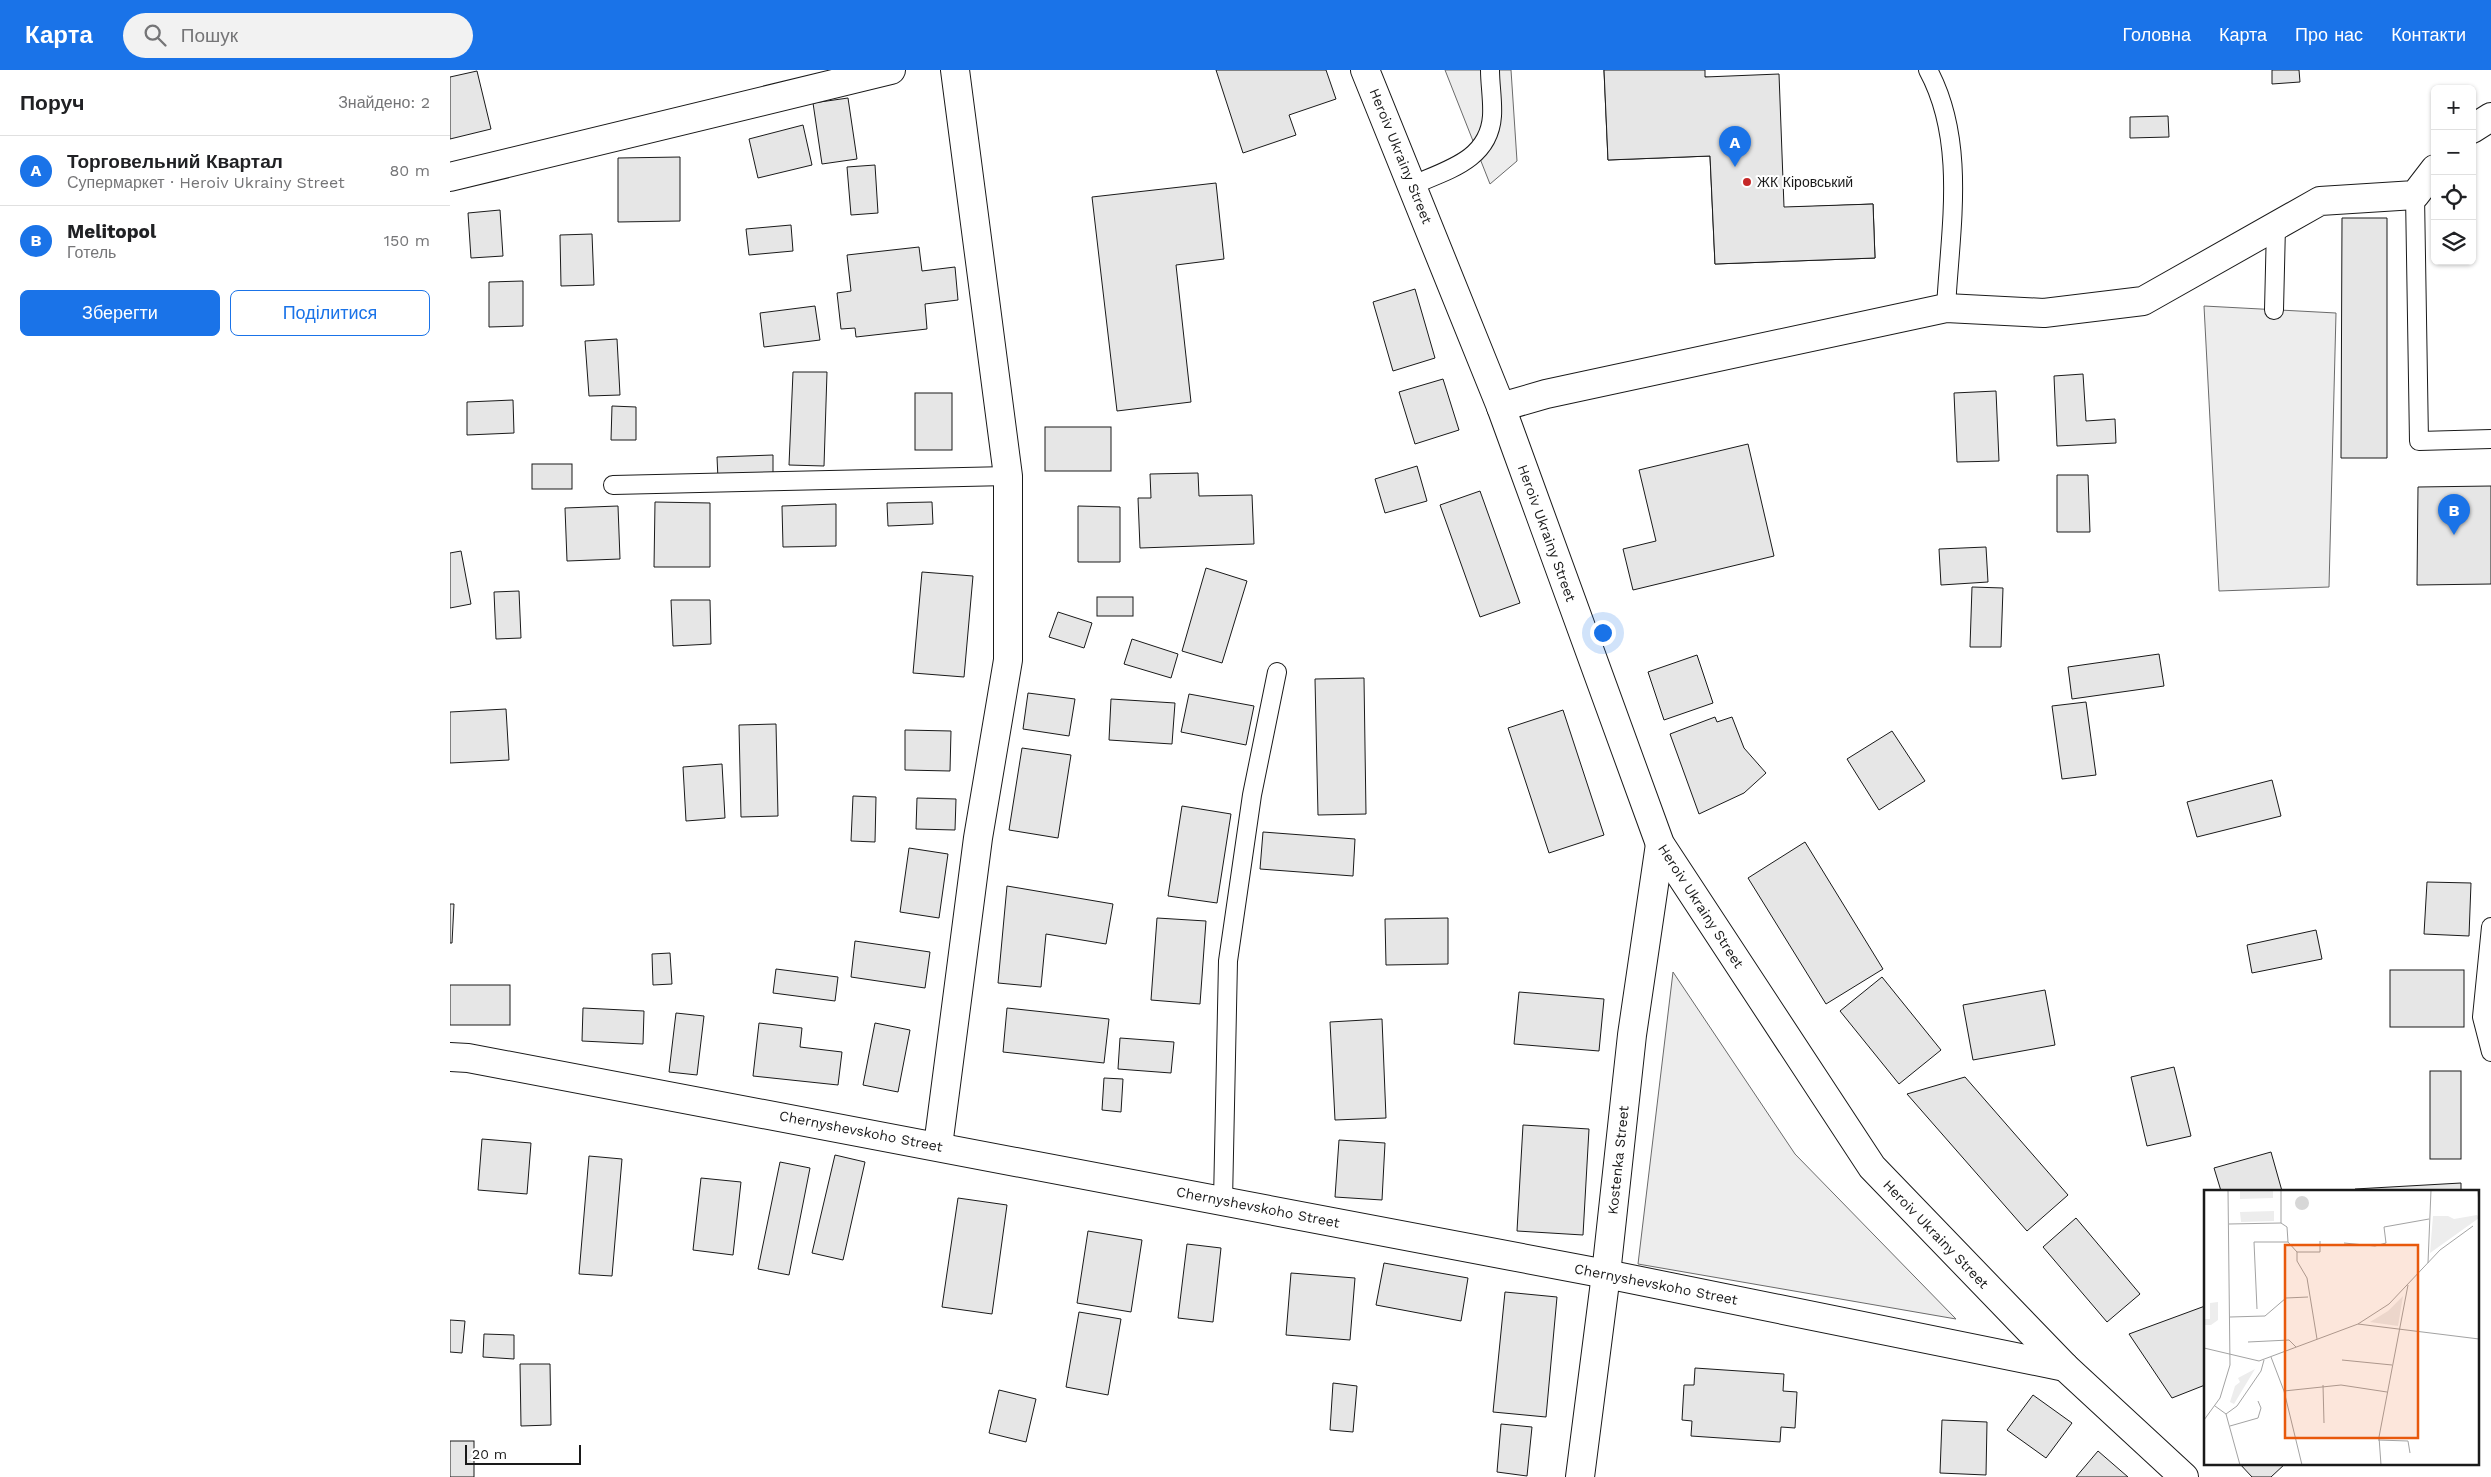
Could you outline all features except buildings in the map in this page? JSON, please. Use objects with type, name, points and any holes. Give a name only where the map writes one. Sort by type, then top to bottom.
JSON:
[{"type":"street","points":[[450,177],[891,70]]},
{"type":"street","points":[[938,1146],[978,838],[1008,660],[1008,476],[955,70]]},
{"type":"street","name":"Heroiv Ukrainy Street","points":[[1365,70],[1413,185],[1500,407],[1660,844],[1872,1167],[2065,1367],[2184,1477]]},
{"type":"street","points":[[2476,126],[2491,117]]},
{"type":"street","points":[[1500,407],[1546,394],[1946,308],[2044,313],[2143,301],[2320,202],[2415,195],[2431,174]]},
{"type":"street","name":"Kostenka Street","points":[[1580,1477],[1606,1274],[1632,1035],[1660,844]]},
{"type":"street","name":"Chernyshevskoho Street","points":[[450,1057],[468,1058],[1223,1200],[1606,1274],[2065,1367]]},
{"type":"lane","points":[[1413,185],[1464,163],[1482,148],[1492,117],[1490,70]]},
{"type":"lane","points":[[1928,70],[1935,83],[1950,133],[1954,177],[1946,308]]},
{"type":"lane","points":[[2415,195],[2419,441],[2491,439]]},
{"type":"lane","points":[[2274,310],[2276,226]]},
{"type":"lane","points":[[612,485],[1008,476]]},
{"type":"lane","points":[[1223,1200],[1228,960],[1252,795],[1277,672]]},
{"type":"lane","points":[[2491,926],[2482,1017],[2491,1052]]},
{"type":"shaded area","points":[[1445,70],[1511,70],[1517,161],[1490,184]]},
{"type":"shaded area","points":[[2204,306],[2336,313],[2329,587],[2219,591]]},
{"type":"shaded area","points":[[1673,972],[1795,1154],[1956,1319],[1638,1264]]},
{"type":"place","name":"Торговельний Квартал","points":[[1735,167]]},
{"type":"place","name":"ЖК Кіровський","points":[[1747,182]]},
{"type":"place","name":"Melitopol","points":[[2454,535]]}]
